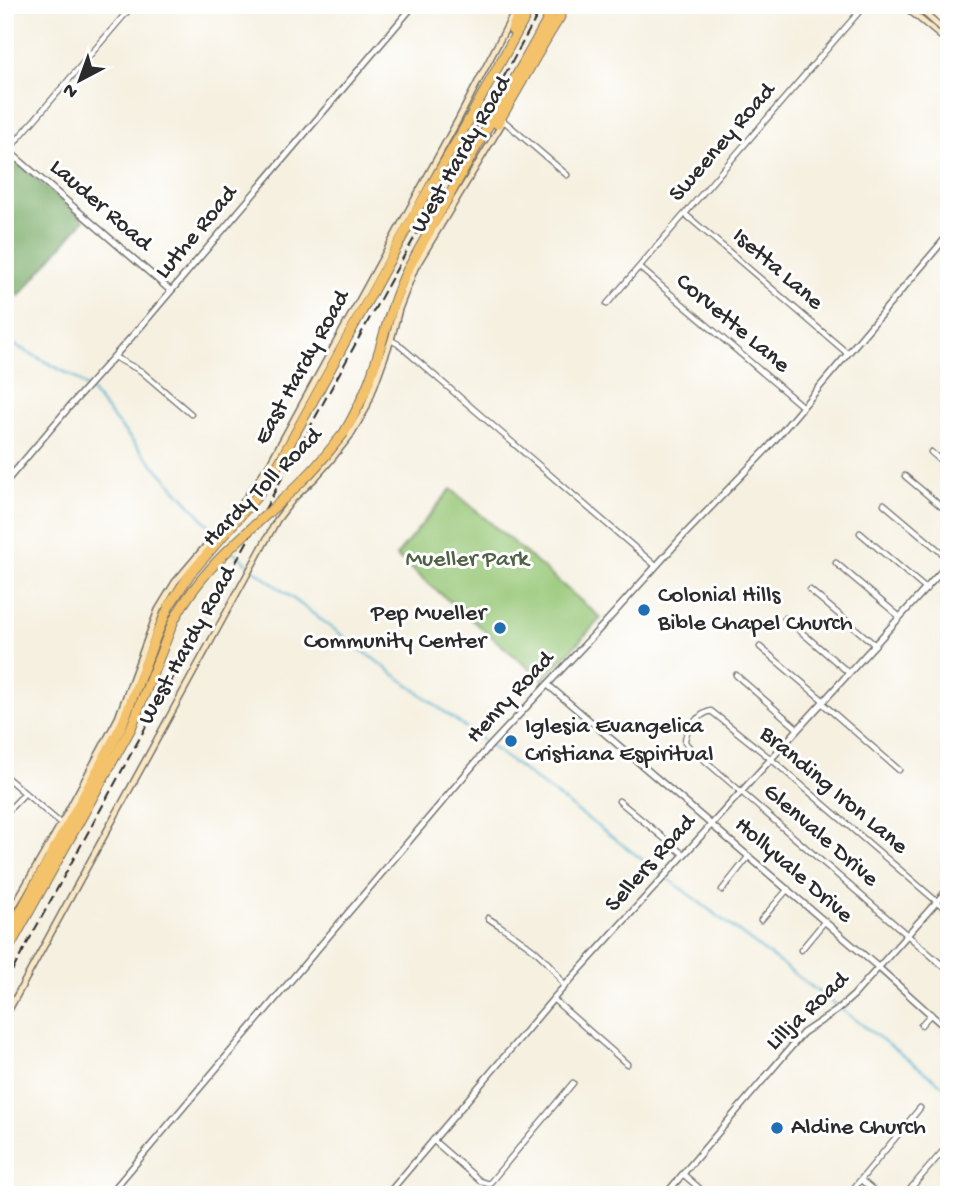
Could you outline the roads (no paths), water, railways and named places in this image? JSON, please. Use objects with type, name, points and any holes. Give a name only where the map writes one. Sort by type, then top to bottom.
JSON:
[{"type":"highway","points":[[418,208],[504,48],[520,5]]},
{"type":"highway","name":"Hardy Toll Road","points":[[5,940],[122,725],[169,606],[183,584],[258,495],[278,465],[532,5]]},
{"type":"highway","name":"Hardy Toll Road","points":[[5,955],[125,738],[174,620],[188,597],[206,572],[307,477],[344,433],[371,378],[400,285],[556,5]]},
{"type":"highway","points":[[470,159],[490,135],[560,17]]},
{"type":"main road","name":"East Hardy Road","points":[[5,921],[118,718],[158,610],[175,582],[257,484],[284,439],[520,5]]},
{"type":"main road","name":"West Hardy Road","points":[[5,1017],[276,520],[323,470],[366,409],[415,268],[504,121],[566,5]]},
{"type":"main road","points":[[903,5],[948,38]]},
{"type":"main road","points":[[915,5],[948,38]]},
{"type":"street","points":[[6,151],[133,5]]},
{"type":"street","name":"Luthe Road","points":[[5,483],[414,5]]},
{"type":"street","name":"Sweeney Road","points":[[607,304],[865,5]]},
{"type":"street","points":[[504,121],[567,175]]},
{"type":"street","name":"Lauder Road","points":[[6,151],[171,291]]},
{"type":"street","name":"Isetta Lane","points":[[685,214],[847,353]]},
{"type":"street","name":"Henry Road","points":[[109,1195],[487,749],[768,448],[949,234]]},
{"type":"street","name":"Corvette Lane","points":[[639,267],[803,407]]},
{"type":"street","points":[[391,340],[656,566]]},
{"type":"street","points":[[114,357],[141,371],[191,414]]},
{"type":"street","points":[[931,452],[949,468]]},
{"type":"street","points":[[905,476],[949,513]]},
{"type":"street","points":[[884,504],[949,561]]},
{"type":"street","points":[[860,533],[926,589]]},
{"type":"street","name":"Sellers Road","points":[[387,1195],[564,986],[949,561]]},
{"type":"street","points":[[836,563],[901,617]]},
{"type":"street","points":[[940,573],[949,580]]},
{"type":"street","points":[[810,590],[875,645]]},
{"type":"street","points":[[785,618],[849,673]]},
{"type":"street","points":[[760,647],[899,770]]},
{"type":"street","points":[[736,675],[798,729]]},
{"type":"street","name":"Hollyvale Drive","points":[[548,685],[788,889],[949,1031]]},
{"type":"street","name":"Branding Iron Lane","points":[[694,723],[701,715],[711,711],[949,912]]},
{"type":"street","name":"Glenvale Drive","points":[[694,723],[686,733],[685,742],[949,971]]},
{"type":"street","points":[[5,776],[61,824]]},
{"type":"street","points":[[5,814],[25,793]]},
{"type":"street","points":[[620,801],[683,854]]},
{"type":"street","points":[[722,890],[749,856]]},
{"type":"street","name":"Lillja Road","points":[[665,1195],[803,1033],[843,1005],[949,888]]},
{"type":"street","points":[[761,920],[788,889]]},
{"type":"street","points":[[488,918],[528,944],[545,959],[559,975],[564,986]]},
{"type":"street","points":[[801,950],[825,921]]},
{"type":"street","points":[[553,999],[627,1064]]},
{"type":"street","points":[[921,1025],[931,1014]]},
{"type":"street","points":[[432,1140],[480,1181],[489,1184],[573,1083]]},
{"type":"street","points":[[848,1195],[920,1108]]},
{"type":"street","points":[[905,1195],[949,1144]]},
{"type":"street","points":[[683,1174],[707,1195]]},
{"type":"street","points":[[860,1180],[879,1195]]},
{"type":"waterway","points":[[5,340],[76,378],[91,391],[216,533]]},
{"type":"waterway","points":[[234,552],[663,875]]},
{"type":"waterway","points":[[667,878],[949,1090]]},
{"type":"railway","points":[[5,984],[543,5]]},
{"type":"place","name":"Colonial Hills Bible Chapel Church","points":[[644,610]]},
{"type":"place","name":"Pep Mueller Community Center","points":[[500,628]]},
{"type":"place","name":"Iglesia Evangelica Cristiana Espiritual","points":[[511,741]]},
{"type":"place","name":"Aldine Church","points":[[777,1128]]},
{"type":"park label","name":"Mueller Park","points":[[467,560]]}]
